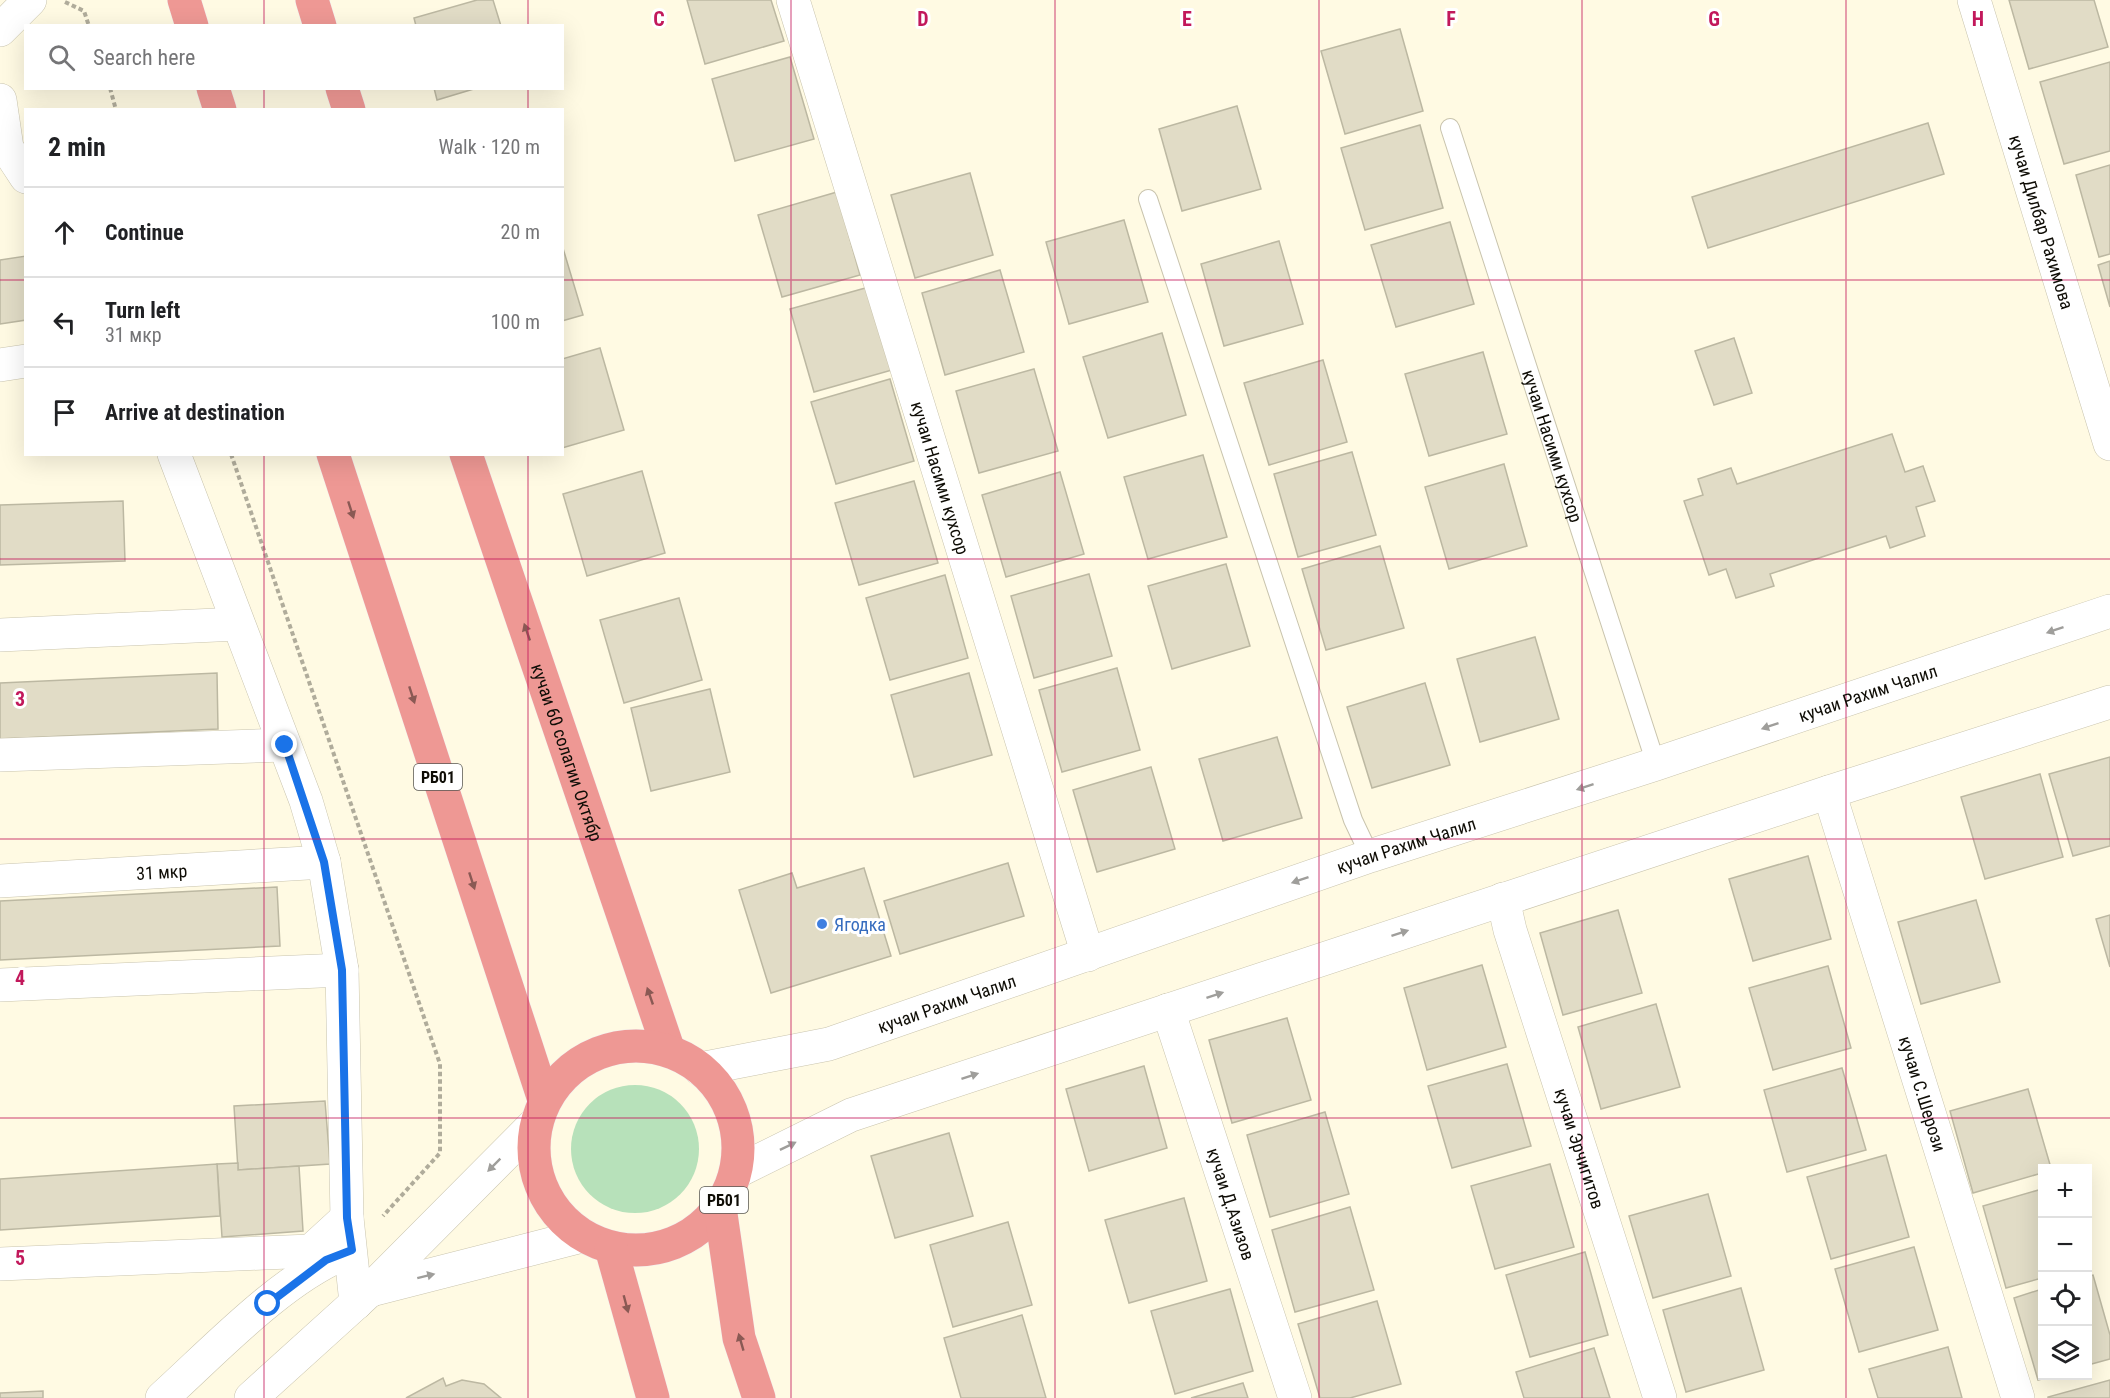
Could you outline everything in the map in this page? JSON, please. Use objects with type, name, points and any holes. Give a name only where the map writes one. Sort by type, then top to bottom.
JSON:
[{"type":"highway","points":[[184,0],[191,24]]},
{"type":"highway","points":[[312,0],[320,24]]},
{"type":"highway","points":[[214,90],[218,108]]},
{"type":"highway","points":[[343,90],[348,108]]},
{"type":"highway","name":"РБ01","points":[[334,456],[540,1112]]},
{"type":"highway","name":"кучаи 60 солагии Октябр","points":[[467,456],[669,1051]]},
{"type":"highway","name":"РБ01","points":[[640,1046],[669,1051],[700,1069],[720,1090],[733,1115],[738,1143],[736,1172],[720,1207],[699,1229],[672,1245],[642,1251],[596,1242],[557,1215],[540,1188],[533,1156],[540,1112],[561,1077],[585,1059],[603,1052],[640,1046]]},
{"type":"highway","name":"РБ01","points":[[720,1207],[739,1338],[759,1398]]},
{"type":"highway","points":[[596,1242],[653,1398]]},
{"type":"street","points":[[0,30],[30,0]]},
{"type":"street","name":"кучаи Насими кухсор","points":[[794,0],[1088,955]]},
{"type":"street","name":"кучаи Дилбар Рахимова","points":[[1974,0],[2110,444]]},
{"type":"street","points":[[0,100],[7,148],[24,174]]},
{"type":"street","points":[[0,365],[24,361]]},
{"type":"street","points":[[175,456],[285,745],[324,862],[342,970],[347,1218],[362,1297]]},
{"type":"street","name":"кучаи Рахим Чалил","points":[[700,1069],[829,1044],[1370,856],[1656,764],[2110,611]]},
{"type":"street","points":[[0,636],[238,624]]},
{"type":"street","points":[[736,1172],[851,1115],[1829,792],[2110,702]]},
{"type":"street","points":[[0,755],[285,745]]},
{"type":"street","name":"кучаи С.Шерози","points":[[1829,792],[2018,1398]]},
{"type":"street","name":"31 мкр","points":[[0,880],[324,862]]},
{"type":"street","name":"кучаи Эрчигитов","points":[[1503,899],[1510,930],[1660,1398]]},
{"type":"street","points":[[0,985],[342,970]]},
{"type":"street","name":"кучаи Д.Азизов","points":[[1168,1010],[1295,1398]]},
{"type":"street","points":[[251,1398],[362,1297],[540,1112]]},
{"type":"street","points":[[0,1264],[311,1251],[347,1218]]},
{"type":"street","points":[[362,1297],[596,1242]]},
{"type":"street","points":[[162,1398],[268,1304],[326,1260],[352,1250]]},
{"type":"lane","name":"кучаи Насими кухсор","points":[[1450,128],[1656,764]]},
{"type":"lane","points":[[1148,199],[1353,820],[1370,856]]},
{"type":"path","points":[[62,0],[84,11],[88,24]]},
{"type":"path","points":[[111,90],[115,108]]},
{"type":"green space","points":[[635,1085],[660,1090],[680,1104],[694,1124],[699,1149],[694,1174],[680,1194],[660,1208],[635,1213],[610,1208],[590,1194],[576,1174],[571,1149],[576,1124],[590,1104],[610,1090]]},
{"type":"building","points":[[477,0],[493,0],[500,24],[416,24],[414,18]]},
{"type":"building","points":[[687,0],[771,0],[784,41],[705,64]]},
{"type":"building","points":[[2009,0],[2094,0],[2108,47],[2029,69]]},
{"type":"building","points":[[1400,29],[1423,111],[1345,134],[1321,51]]},
{"type":"building","points":[[790,57],[814,139],[735,161],[712,79]]},
{"type":"building","points":[[2110,62],[2110,151],[2064,164],[2040,82]]},
{"type":"building","points":[[434,90],[470,90],[437,100]]},
{"type":"building","points":[[1237,106],[1261,189],[1182,211],[1159,129]]},
{"type":"building","points":[[1928,123],[1944,174],[1708,248],[1692,197]]},
{"type":"building","points":[[1420,125],[1443,208],[1365,230],[1341,148]]},
{"type":"building","points":[[2110,165],[2110,254],[2099,257],[2076,175]]},
{"type":"building","points":[[970,173],[993,255],[915,278],[891,195]]},
{"type":"building","points":[[837,192],[860,275],[782,297],[758,215]]},
{"type":"building","points":[[1124,220],[1148,302],[1069,324],[1046,242]]},
{"type":"building","points":[[1450,222],[1474,304],[1396,327],[1371,245]]},
{"type":"building","points":[[1279,241],[1303,324],[1224,346],[1201,264]]},
{"type":"building","points":[[564,252],[583,315],[564,320]]},
{"type":"building","points":[[24,256],[24,320],[0,324],[0,260]]},
{"type":"building","points":[[2110,261],[2110,307],[2098,265]]},
{"type":"building","points":[[1000,270],[1024,352],[945,375],[922,293]]},
{"type":"building","points":[[869,287],[892,370],[814,392],[790,309]]},
{"type":"building","points":[[1162,333],[1186,415],[1108,438],[1083,357]]},
{"type":"building","points":[[1734,338],[1752,393],[1714,405],[1695,351]]},
{"type":"building","points":[[600,348],[624,430],[564,447],[564,358]]},
{"type":"building","points":[[1483,352],[1507,434],[1429,456],[1405,374]]},
{"type":"building","points":[[1323,360],[1347,442],[1269,465],[1244,383]]},
{"type":"building","points":[[1034,369],[1058,451],[979,473],[956,391]]},
{"type":"building","points":[[890,379],[914,461],[836,484],[811,402]]},
{"type":"building","points":[[1892,434],[1905,472],[1923,466],[1935,501],[1916,507],[1925,536],[1890,548],[1886,536],[1770,574],[1774,586],[1736,598],[1726,569],[1709,575],[1684,501],[1703,495],[1698,479],[1731,468],[1737,484]]},
{"type":"building","points":[[1352,452],[1376,535],[1298,557],[1274,474]]},
{"type":"building","points":[[1203,455],[1227,537],[1148,559],[1124,477]]},
{"type":"building","points":[[1504,464],[1527,546],[1449,569],[1425,487]]},
{"type":"building","points":[[642,471],[665,553],[587,576],[563,494]]},
{"type":"building","points":[[1060,472],[1084,554],[1006,577],[982,495]]},
{"type":"building","points":[[914,481],[938,563],[859,585],[835,503]]},
{"type":"building","points":[[123,501],[125,561],[0,565],[0,505]]},
{"type":"building","points":[[1380,546],[1404,628],[1326,650],[1302,569]]},
{"type":"building","points":[[1226,564],[1250,646],[1172,669],[1148,586]]},
{"type":"building","points":[[1089,574],[1112,656],[1034,678],[1011,596]]},
{"type":"building","points":[[945,575],[968,658],[890,680],[866,598]]},
{"type":"building","points":[[679,598],[702,680],[624,703],[600,620]]},
{"type":"building","points":[[1535,637],[1559,719],[1480,742],[1457,659]]},
{"type":"building","points":[[1117,668],[1140,750],[1062,772],[1039,690]]},
{"type":"building","points":[[217,673],[218,729],[0,739],[0,683]]},
{"type":"building","points":[[969,673],[992,755],[914,777],[891,695]]},
{"type":"building","points":[[1425,683],[1450,765],[1372,788],[1347,707]]},
{"type":"building","points":[[710,689],[730,772],[651,791],[631,708]]},
{"type":"building","points":[[1277,737],[1302,818],[1223,841],[1199,759]]},
{"type":"building","points":[[2110,757],[2110,846],[2073,856],[2049,774]]},
{"type":"building","points":[[1151,767],[1175,849],[1097,872],[1073,790]]},
{"type":"building","points":[[2040,774],[2063,857],[1985,879],[1961,797]]},
{"type":"building","points":[[1808,856],[1831,939],[1753,961],[1729,879]]},
{"type":"building","points":[[1008,863],[1024,916],[900,954],[884,901]]},
{"type":"building","points":[[864,868],[891,956],[771,993],[739,890],[792,873],[797,888]]},
{"type":"building","points":[[277,887],[280,946],[0,960],[0,901]]},
{"type":"building","points":[[1976,900],[2000,982],[1921,1004],[1898,922]]},
{"type":"building","points":[[1618,910],[1642,993],[1563,1015],[1540,933]]},
{"type":"building","points":[[2110,915],[2110,967],[2096,919]]},
{"type":"building","points":[[1482,965],[1506,1047],[1427,1070],[1404,988]]},
{"type":"building","points":[[1828,966],[1851,1048],[1773,1070],[1749,988]]},
{"type":"building","points":[[1656,1004],[1680,1087],[1601,1109],[1578,1027]]},
{"type":"building","points":[[1287,1018],[1311,1100],[1232,1123],[1209,1040]]},
{"type":"building","points":[[1507,1064],[1531,1146],[1452,1168],[1428,1086]]},
{"type":"building","points":[[1144,1066],[1167,1148],[1089,1171],[1066,1089]]},
{"type":"building","points":[[1842,1068],[1866,1150],[1787,1172],[1764,1090]]},
{"type":"building","points":[[2028,1089],[2050,1164],[2038,1164],[2038,1174],[1973,1193],[1950,1111]]},
{"type":"building","points":[[325,1101],[330,1164],[238,1170],[234,1106]]},
{"type":"building","points":[[1325,1112],[1349,1194],[1270,1217],[1247,1135]]},
{"type":"building","points":[[949,1133],[973,1216],[895,1238],[871,1156]]},
{"type":"building","points":[[1886,1155],[1909,1237],[1831,1259],[1807,1177]]},
{"type":"building","points":[[238,1163],[238,1170],[299,1166],[303,1231],[222,1237],[217,1164]]},
{"type":"building","points":[[217,1164],[220,1216],[0,1230],[0,1179]]},
{"type":"building","points":[[1550,1164],[1574,1247],[1495,1269],[1471,1186]]},
{"type":"building","points":[[2038,1190],[2038,1279],[2006,1288],[1983,1206]]},
{"type":"building","points":[[1708,1194],[1731,1276],[1653,1298],[1629,1216]]},
{"type":"building","points":[[1184,1198],[1207,1281],[1129,1303],[1105,1220]]},
{"type":"building","points":[[1350,1207],[1374,1290],[1295,1312],[1272,1230]]},
{"type":"building","points":[[1008,1222],[1032,1305],[953,1327],[930,1245]]},
{"type":"building","points":[[1914,1247],[1938,1330],[1859,1352],[1835,1269]]},
{"type":"building","points":[[1585,1252],[1608,1335],[1530,1357],[1506,1275]]},
{"type":"building","points":[[2092,1275],[2110,1335],[2110,1359],[2092,1364],[2092,1326]]},
{"type":"building","points":[[1741,1288],[1764,1370],[1686,1392],[1663,1310]]},
{"type":"building","points":[[1230,1289],[1253,1371],[1175,1394],[1151,1311]]},
{"type":"building","points":[[2038,1290],[2038,1380],[2014,1298]]},
{"type":"building","points":[[1377,1301],[1401,1384],[1350,1398],[1320,1398],[1298,1324]]},
{"type":"building","points":[[1022,1315],[1046,1398],[961,1398],[944,1338]]},
{"type":"building","points":[[1948,1347],[1962,1398],[1878,1398],[1869,1369]]},
{"type":"building","points":[[1594,1348],[1610,1398],[1524,1398],[1516,1372]]},
{"type":"building","points":[[443,1378],[446,1386],[462,1380],[484,1384],[501,1398],[406,1398]]},
{"type":"building","points":[[2110,1380],[2110,1398],[2048,1398],[2048,1397]]},
{"type":"building","points":[[1243,1383],[1248,1398],[1191,1398]]},
{"type":"building","points":[[43,1391],[43,1398],[0,1398],[0,1393]]},
{"type":"place","name":"Ягодка","points":[[822,924]]},
{"type":"route","points":[[268,1304],[326,1260],[352,1250],[347,1218],[342,970],[324,862],[306,801],[285,745]]}]
